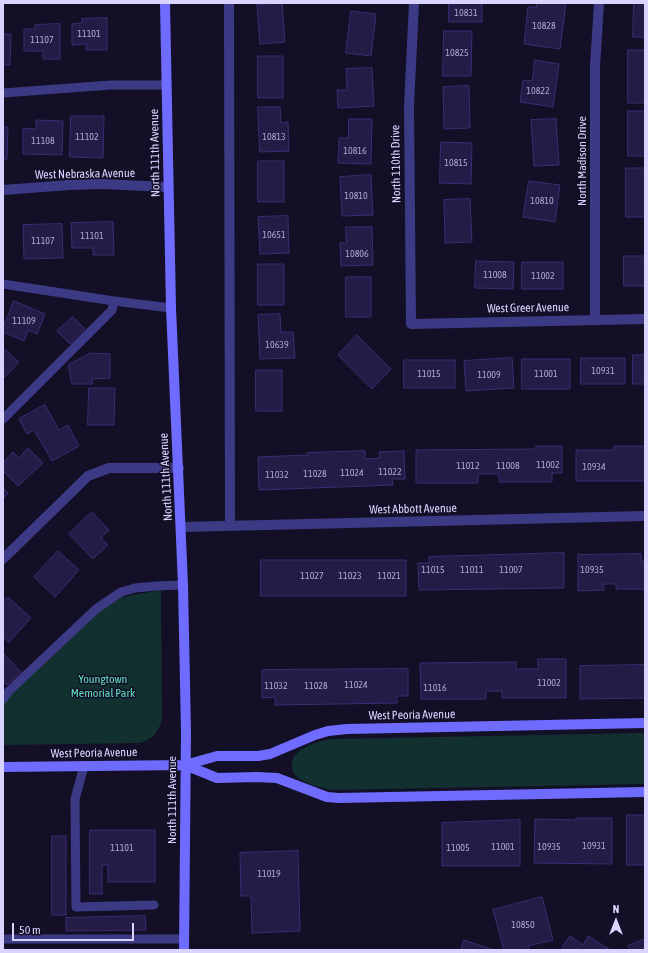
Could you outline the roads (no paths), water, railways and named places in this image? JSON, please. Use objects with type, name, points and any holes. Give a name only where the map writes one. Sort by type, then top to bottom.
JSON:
[{"type":"street","name":"North 111th Avenue","points":[[165,3],[171,308],[179,468],[186,732],[184,950]]},
{"type":"street","points":[[229,3],[230,526]]},
{"type":"street","name":"North 110th Drive","points":[[411,324],[408,106],[414,3]]},
{"type":"street","name":"North Madison Drive","points":[[595,320],[595,66],[599,3]]},
{"type":"street","name":"West Nebraska Avenue","points":[[3,190],[94,184],[168,187]]},
{"type":"street","name":"West Greer Avenue","points":[[411,324],[645,319]]},
{"type":"street","points":[[3,559],[88,476],[109,468],[179,468]]},
{"type":"street","name":"West Abbott Avenue","points":[[181,527],[645,516]]},
{"type":"street","name":"West Peoria Avenue","points":[[3,767],[185,765],[217,756],[258,756],[270,754],[315,735],[328,731],[347,729],[645,724]]},
{"type":"street","name":"West Peoria Avenue","points":[[185,765],[217,778],[278,778],[327,796],[340,798],[645,792]]},
{"type":"lane","points":[[3,93],[111,84],[167,84]]},
{"type":"lane","points":[[3,284],[171,308]]},
{"type":"lane","points":[[3,419],[112,310],[114,301]]},
{"type":"lane","points":[[3,699],[9,691],[96,609],[121,592],[135,588],[183,584]]},
{"type":"lane","points":[[84,766],[75,799],[76,907],[154,906]]},
{"type":"lane","points":[[3,939],[184,939]]},
{"type":"park label","name":"Youngtown Memorial Park","points":[[103,686]]}]
